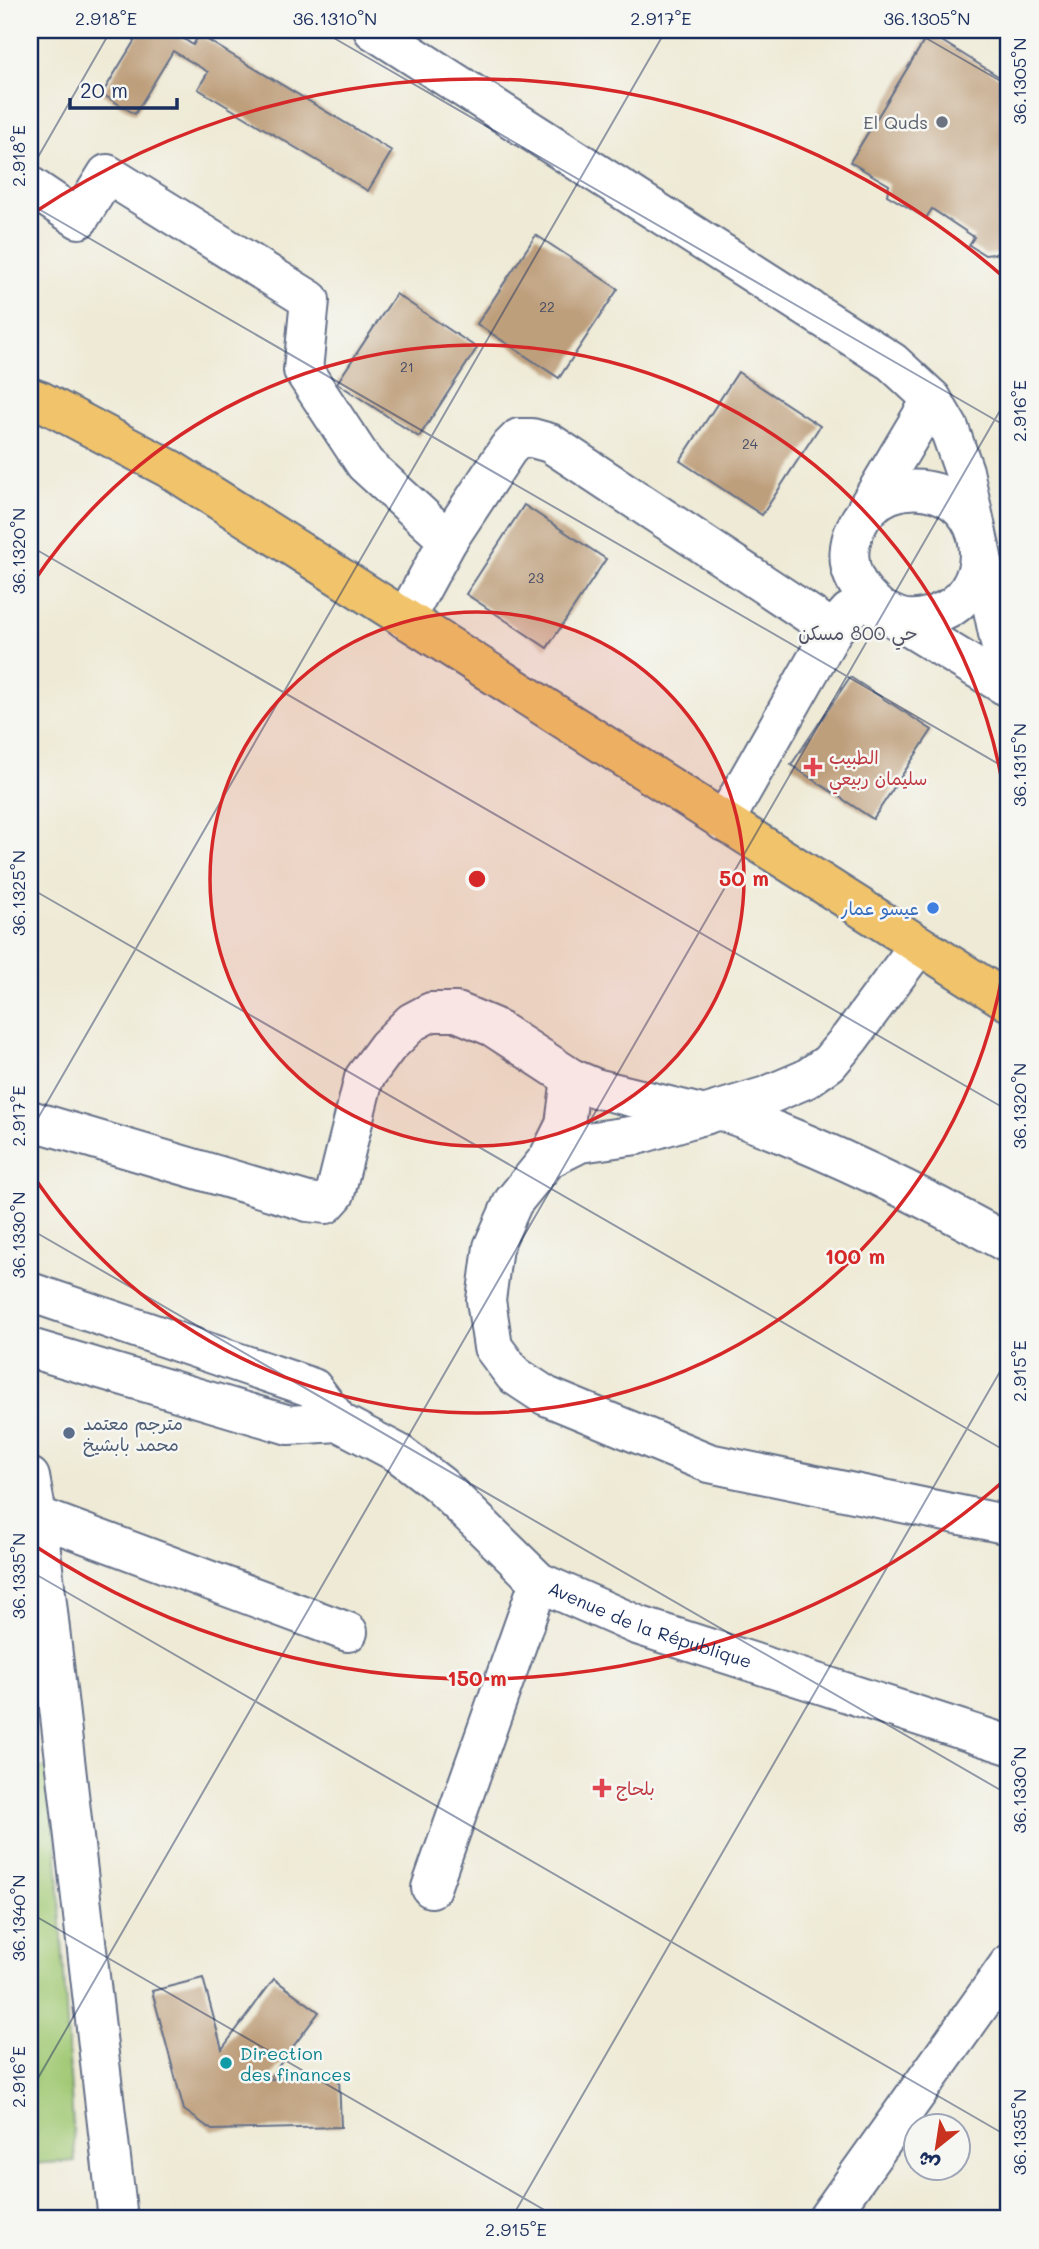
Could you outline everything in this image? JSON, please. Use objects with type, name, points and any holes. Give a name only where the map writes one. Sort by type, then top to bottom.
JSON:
[{"type":"main road","points":[[30,397],[170,470],[1009,1002]]},
{"type":"street","points":[[373,30],[892,362],[932,399],[948,428],[964,471],[980,543],[976,578],[964,597],[947,611],[925,619],[902,618],[872,602]]},
{"type":"street","points":[[30,186],[79,219],[107,174],[310,300],[303,370],[366,464],[448,540]]},
{"type":"street","points":[[932,399],[854,530],[850,552],[853,575],[872,602],[1009,687]]},
{"type":"street","points":[[405,619],[448,540],[508,449],[519,439],[532,438],[550,443],[833,630]]},
{"type":"street","points":[[866,510],[881,497],[902,489],[925,489],[947,496],[958,504],[972,522],[1000,596],[1009,687]]},
{"type":"street","points":[[724,822],[833,630],[872,602]]},
{"type":"street","points":[[548,1159],[580,1143],[637,1135],[766,1096],[806,1079],[829,1063],[919,945]]},
{"type":"street","points":[[30,1120],[308,1202],[326,1204],[335,1195],[364,1078],[387,1047],[412,1022],[431,1013],[457,1012],[493,1027],[571,1078],[595,1088],[776,1130],[858,1165],[1009,1244]]},
{"type":"street","points":[[571,1078],[565,1125],[548,1159],[513,1202],[493,1247],[486,1300],[493,1347],[514,1375],[546,1396],[709,1462],[1009,1525]]},
{"type":"street","name":"Avenue de la République","points":[[30,1292],[313,1388],[339,1422],[398,1453],[440,1485],[540,1582],[637,1625],[1009,1745]]},
{"type":"street","points":[[30,1348],[289,1425],[339,1422]]},
{"type":"street","points":[[30,1477],[37,1516],[118,2219]]},
{"type":"street","points":[[37,1516],[348,1632]]},
{"type":"street","points":[[431,1888],[540,1582]]},
{"type":"street","points":[[827,2219],[1009,1964]]},
{"type":"street","points":[[797,2219],[840,2219]]},
{"type":"green space","points":[[52,1768],[75,2161],[30,2164],[30,1769]]},
{"type":"building","points":[[141,30],[185,30],[181,37],[193,45],[199,35],[392,151],[368,191],[198,89],[208,72],[173,51],[135,114],[102,94]]},
{"type":"building","name":"El Quds","points":[[929,33],[1009,83],[1009,237],[1002,253],[985,255],[969,245],[974,237],[932,209],[926,218],[887,195],[889,185],[850,162]]},
{"type":"building","points":[[536,235],[618,289],[559,378],[477,324]]},
{"type":"building","points":[[396,294],[477,348],[419,437],[337,383]]},
{"type":"building","points":[[738,372],[820,426],[762,515],[680,461]]},
{"type":"building","points":[[524,505],[606,559],[547,648],[466,594]]},
{"type":"building","points":[[850,677],[932,730],[873,819],[791,765]]},
{"type":"building","name":"Direction des finances","points":[[203,1978],[222,2049],[274,1979],[319,2012],[269,2079],[339,2077],[341,2127],[212,2130],[184,2110],[152,1991]]},
{"type":"place","name":"El Quds","points":[[942,122]]},
{"type":"place","name":"الطبيب سليمان ربيعي","points":[[813,767]]},
{"type":"place","name":"عيسو عمار","points":[[933,908]]},
{"type":"place","name":"مترجم معتمد محمد بابشيخ","points":[[69,1433]]},
{"type":"place","name":"بلحاج","points":[[602,1788]]},
{"type":"place","name":"Direction des finances","points":[[226,2063]]},
{"type":"district","name":"حي 800 مسكن","points":[[858,632]]}]
